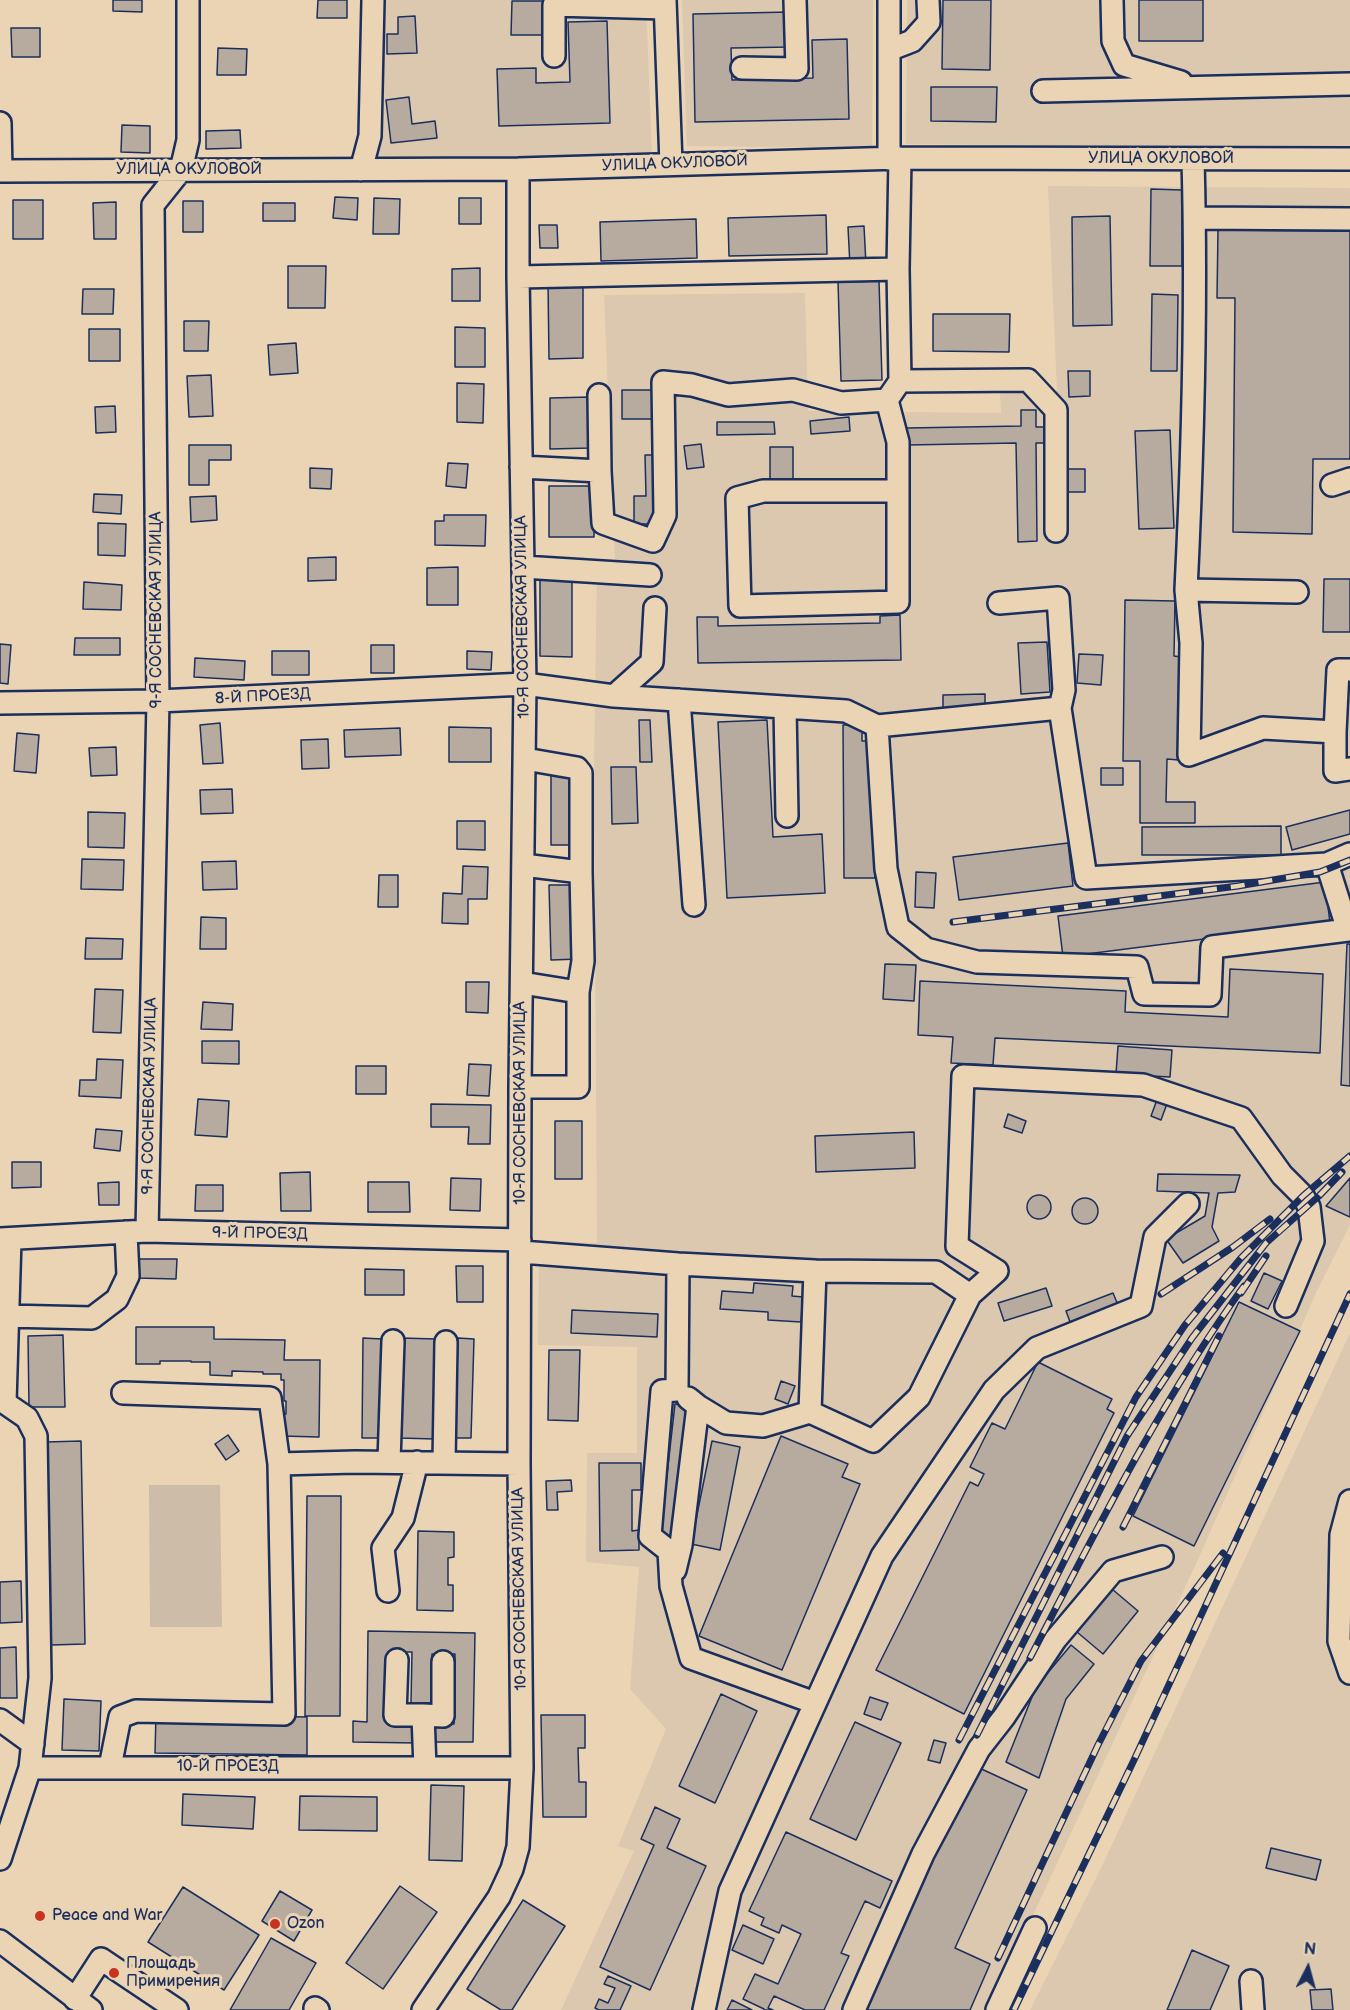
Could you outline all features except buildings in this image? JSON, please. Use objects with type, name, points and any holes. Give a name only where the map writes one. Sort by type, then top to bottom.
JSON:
[{"type":"street","name":"9-Я СОСНЕВСКАЯ УЛИЦА","points":[[147,1231],[158,701],[153,205],[181,170],[188,140],[188,0]]},
{"type":"street","points":[[360,170],[370,136],[373,0]]},
{"type":"street","points":[[742,68],[797,69],[795,0]]},
{"type":"street","points":[[889,0],[900,381],[887,400],[898,442],[898,491],[898,602],[740,606],[737,498],[763,491],[898,491]]},
{"type":"street","points":[[889,50],[912,41],[929,22],[928,0]]},
{"type":"street","points":[[1112,0],[1113,41],[1124,65],[1198,87]]},
{"type":"street","points":[[554,56],[554,5],[665,4],[671,164]]},
{"type":"street","points":[[1043,91],[1350,84]]},
{"type":"street","points":[[0,123],[1,171]]},
{"type":"street","name":"УЛИЦА ОКУЛОВОЙ","points":[[1,171],[518,169],[894,158],[1350,159]]},
{"type":"street","points":[[1192,159],[1195,219],[1191,475],[1186,590],[1191,643],[1189,755],[1263,728],[1335,732]]},
{"type":"street","name":"10-Я СОСНЕВСКАЯ УЛИЦА","points":[[423,2010],[499,1897],[512,1869],[518,1847],[522,1768],[519,1464],[520,1088],[525,684],[518,169]]},
{"type":"street","points":[[1195,219],[1350,219]]},
{"type":"street","points":[[518,278],[898,269]]},
{"type":"street","points":[[900,381],[1028,380],[1056,410],[1056,531]]},
{"type":"street","points":[[599,394],[603,523],[653,541],[665,515],[663,382],[692,385],[728,395],[793,390],[841,403],[887,400]]},
{"type":"street","points":[[521,467],[600,471]]},
{"type":"street","points":[[523,567],[650,575]]},
{"type":"street","points":[[1186,590],[1297,592]]},
{"type":"street","points":[[999,603],[1058,598],[1064,690],[1060,708],[1086,878],[1327,864],[1350,854]]},
{"type":"street","points":[[614,696],[652,662],[656,608]]},
{"type":"street","points":[[1350,670],[1338,669],[1335,771],[1350,769]]},
{"type":"street","name":"8-Й ПРОЕЗД","points":[[0,703],[158,701],[525,684],[614,696],[846,711],[877,726]]},
{"type":"street","points":[[679,700],[694,905]]},
{"type":"street","points":[[785,707],[787,816]]},
{"type":"street","points":[[1060,708],[877,726],[886,869],[898,927],[927,949],[977,962],[1137,967],[1144,994],[1210,995],[1212,947],[1349,929],[1327,864]]},
{"type":"street","points":[[520,1088],[578,1087],[578,992],[583,962],[581,773],[577,768],[525,759]]},
{"type":"street","points":[[523,865],[581,872]]},
{"type":"street","points":[[522,982],[578,992]]},
{"type":"street","points":[[815,1703],[691,1658],[671,1586],[669,1551],[650,1536],[662,1391],[677,1390],[726,1423],[763,1426],[810,1412],[873,1441],[919,1397],[970,1295],[998,1271],[957,1246],[963,1076],[1143,1085],[1241,1118],[1282,1175],[1303,1196],[1309,1207],[1313,1241],[1286,1306]]},
{"type":"street","points":[[704,2010],[730,1891],[882,1556],[994,1390],[1037,1348],[1141,1306],[1155,1237],[1188,1204]]},
{"type":"street","name":"9-Й ПРОЕЗД","points":[[5,1239],[147,1231],[521,1246],[678,1264],[815,1271],[936,1272],[970,1295]]},
{"type":"street","points":[[7,1316],[92,1318],[117,1299],[128,1276],[126,1232]]},
{"type":"street","points":[[0,1859],[30,1768],[40,1678],[36,1436],[27,1418],[4,1403],[7,1316],[5,1239]]},
{"type":"street","points":[[677,1390],[678,1264]]},
{"type":"street","points":[[810,1412],[815,1271]]},
{"type":"street","points":[[389,1462],[393,1341]]},
{"type":"street","points":[[444,1463],[446,1342]]},
{"type":"street","points":[[110,1767],[120,1717],[136,1711],[284,1714],[279,1464],[270,1398],[123,1393]]},
{"type":"street","points":[[671,1586],[681,1545],[698,1406]]},
{"type":"street","points":[[279,1464],[417,1462],[519,1464]]},
{"type":"street","points":[[388,1591],[383,1548],[403,1518],[417,1462]]},
{"type":"street","points":[[1350,1501],[1341,1535],[1339,1641],[1350,1673]]},
{"type":"street","points":[[854,2010],[923,1854],[979,1749],[1004,1717],[1055,1640],[1113,1571],[1162,1557]]},
{"type":"street","points":[[397,1660],[395,1715],[443,1716],[443,1662]]},
{"type":"street","points":[[423,1715],[424,1768]]},
{"type":"street","points":[[0,1720],[33,1744]]},
{"type":"street","name":"10-Й ПРОЕЗД","points":[[30,1768],[522,1768]]},
{"type":"street","points":[[997,2010],[1035,1929]]},
{"type":"street","points":[[0,1941],[83,2005],[101,1959],[177,2010]]},
{"type":"street","points":[[1251,1981],[1253,2010]]},
{"type":"shaded area","points":[[377,0],[646,0],[652,156],[375,158]]},
{"type":"shaded area","points":[[682,0],[873,0],[872,148],[687,146]]},
{"type":"shaded area","points":[[907,0],[1350,0],[1350,147],[906,144]]},
{"type":"shaded area","points":[[1048,186],[1350,188],[1350,1225],[1316,1293],[1200,1555],[989,2010],[561,2010],[634,1851],[618,1846],[666,1729],[630,1689],[639,1567],[586,1562],[587,1453],[637,1453],[637,1347],[538,1345],[539,1241],[597,1243],[594,767],[597,564],[615,562],[604,295],[805,293],[808,411],[1001,413],[1000,393],[1057,391]]},
{"type":"shaded area","points":[[1350,1333],[1350,2010],[1030,2010],[1102,1866]]},
{"type":"shaded area","points":[[149,1485],[220,1485],[222,1627],[150,1627]]},
{"type":"railway","points":[[953,922],[1238,886],[1320,872],[1350,860]]},
{"type":"railway","points":[[959,1740],[1136,1397],[1185,1325],[1241,1258],[1303,1196],[1350,1156]]},
{"type":"railway","points":[[977,1735],[1127,1436],[1192,1338],[1266,1243],[1319,1196],[1342,1172]]},
{"type":"railway","points":[[1161,1294],[1233,1247],[1270,1219]]},
{"type":"railway","points":[[1241,1293],[1266,1256]]},
{"type":"railway","points":[[1030,1658],[1157,1421],[1184,1375],[1244,1286]]},
{"type":"railway","points":[[1014,2010],[1134,1760],[1350,1294]]},
{"type":"railway","points":[[1123,1527],[1219,1336]]},
{"type":"railway","points":[[998,1958],[1098,1745],[1141,1661],[1223,1553]]},
{"type":"place","name":"Peace and War","points":[[40,1916]]},
{"type":"place","name":"Ozon","points":[[275,1924]]},
{"type":"place","name":"Площадь Примирения","points":[[114,1973]]}]
